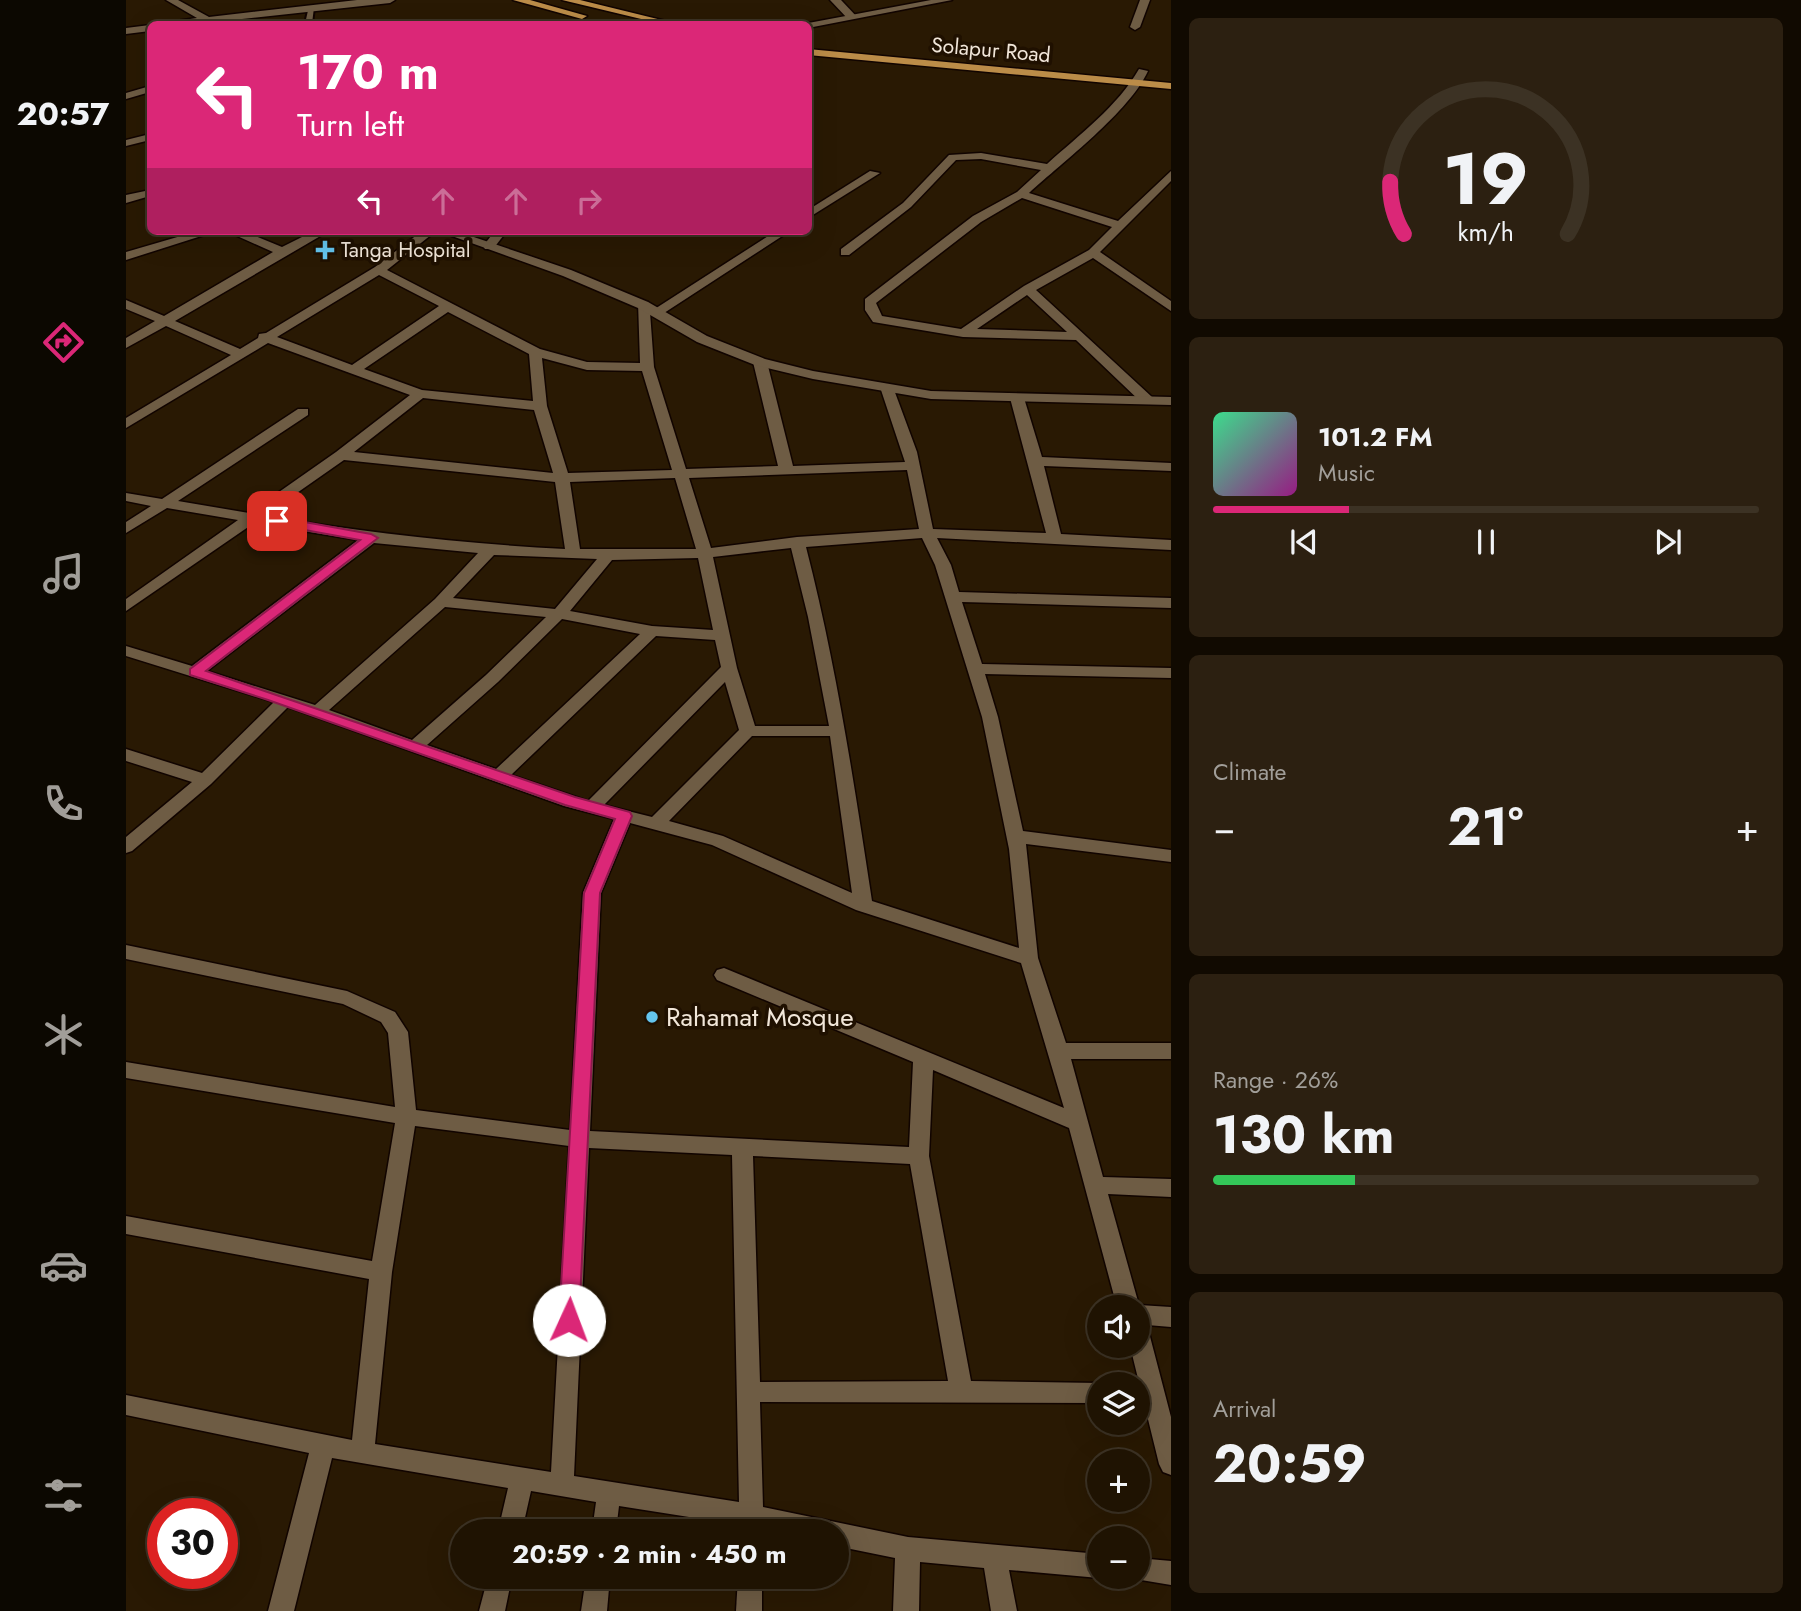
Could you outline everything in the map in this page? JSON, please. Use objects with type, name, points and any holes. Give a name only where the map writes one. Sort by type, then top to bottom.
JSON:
[{"type":"main road","points":[[518,0],[592,18]]},
{"type":"main road","points":[[567,0],[660,21]]},
{"type":"main road","name":"Solapur Road","points":[[812,43],[1141,76],[1171,86]]},
{"type":"main road","name":"Solapur Road","points":[[812,52],[1141,76],[1171,74]]},
{"type":"street","points":[[171,0],[208,20]]},
{"type":"street","points":[[200,21],[390,0]]},
{"type":"street","points":[[835,0],[852,17]]},
{"type":"street","points":[[812,24],[922,2],[947,0]]},
{"type":"street","points":[[1135,27],[1146,0]]},
{"type":"street","points":[[126,32],[147,28]]},
{"type":"street","points":[[1079,336],[963,333],[878,319],[869,302],[977,219],[1021,194],[1141,76]]},
{"type":"street","points":[[126,96],[147,90]]},
{"type":"street","points":[[126,143],[147,138]]},
{"type":"street","points":[[845,252],[907,205],[953,156],[981,156],[1050,168]]},
{"type":"street","points":[[812,212],[874,173]]},
{"type":"street","points":[[963,333],[1028,289],[1093,253],[1171,174]]},
{"type":"street","points":[[126,199],[147,194]]},
{"type":"street","points":[[1021,194],[1122,226]]},
{"type":"street","points":[[126,256],[197,235]]},
{"type":"street","points":[[242,235],[283,251]]},
{"type":"street","points":[[126,344],[283,251],[315,235]]},
{"type":"street","points":[[126,424],[264,337],[379,270],[425,235]]},
{"type":"street","points":[[456,235],[567,273],[643,305],[702,339],[760,362],[888,390],[931,396],[1171,401]]},
{"type":"street","points":[[489,246],[497,235]]},
{"type":"street","points":[[656,312],[778,235]]},
{"type":"street","points":[[1093,253],[1171,307]]},
{"type":"street","points":[[379,270],[535,352],[587,366],[647,367]]},
{"type":"street","points":[[1028,289],[1147,400]]},
{"type":"street","points":[[126,304],[238,353]]},
{"type":"street","points":[[643,305],[647,367],[705,553],[729,668],[748,730]]},
{"type":"street","points":[[353,370],[448,306]]},
{"type":"street","points":[[264,337],[420,394],[540,406]]},
{"type":"street","points":[[535,352],[540,406],[562,478],[573,551]]},
{"type":"street","points":[[760,362],[786,468]]},
{"type":"street","points":[[888,390],[913,466],[927,533],[943,565],[990,718],[1015,836],[1030,958],[1059,1051],[1125,1295]]},
{"type":"street","points":[[126,606],[341,455],[420,394]]},
{"type":"street","points":[[1017,398],[1055,540]]},
{"type":"street","points":[[126,529],[303,412]]},
{"type":"street","points":[[341,455],[562,478],[786,468],[913,466]]},
{"type":"street","points":[[1035,461],[1171,467]]},
{"type":"street","points":[[126,497],[371,538],[491,550],[573,551],[608,555],[705,553],[797,541],[927,533],[1171,545]]},
{"type":"street","points":[[195,672],[371,538]]},
{"type":"street","points":[[797,541],[819,629],[838,731],[863,905]]},
{"type":"street","points":[[317,712],[441,602],[491,550]]},
{"type":"street","points":[[415,746],[528,648],[608,555]]},
{"type":"street","points":[[953,597],[1171,603]]},
{"type":"street","points":[[441,602],[559,614],[652,631],[722,635]]},
{"type":"street","points":[[499,776],[652,631]]},
{"type":"street","points":[[126,651],[285,701],[592,807],[717,840],[863,905],[1030,958]]},
{"type":"street","points":[[592,807],[729,668]]},
{"type":"street","points":[[975,669],[1171,673]]},
{"type":"street","points":[[126,847],[205,780],[285,701]]},
{"type":"street","points":[[656,824],[748,730],[838,731]]},
{"type":"street","points":[[126,755],[205,780]]},
{"type":"street","points":[[562,1485],[577,1139],[592,893],[624,816]]},
{"type":"street","points":[[1015,836],[1171,856]]},
{"type":"street","points":[[126,952],[347,998],[388,1017],[398,1032],[406,1117],[381,1272],[362,1453]]},
{"type":"street","points":[[724,975],[1077,1122]]},
{"type":"street","points":[[1059,1051],[1171,1051]]},
{"type":"street","points":[[923,1058],[919,1156],[961,1391]]},
{"type":"street","points":[[126,1070],[406,1117],[577,1139],[919,1156]]},
{"type":"street","points":[[742,1147],[753,1519]]},
{"type":"street","points":[[1095,1185],[1171,1188]]},
{"type":"street","points":[[126,1225],[381,1272]]},
{"type":"street","points":[[1150,1316],[1171,1317]]},
{"type":"street","points":[[750,1392],[1087,1393]]},
{"type":"street","points":[[1150,1400],[1166,1423],[1171,1464]]},
{"type":"street","points":[[126,1405],[362,1453],[608,1493],[730,1519]]},
{"type":"street","points":[[281,1611],[323,1445]]},
{"type":"street","points":[[513,1519],[522,1479]]},
{"type":"street","points":[[605,1519],[608,1493]]},
{"type":"street","points":[[849,1537],[908,1549],[1087,1565]]},
{"type":"street","points":[[906,1611],[908,1549]]},
{"type":"street","points":[[994,1557],[1004,1611]]},
{"type":"street","points":[[1150,1571],[1171,1573]]},
{"type":"street","points":[[492,1611],[497,1589]]},
{"type":"street","points":[[594,1611],[597,1589]]},
{"type":"street","points":[[748,1611],[749,1589]]},
{"type":"lane","points":[[309,21],[311,7]]},
{"type":"place","name":"Tanga Hospital","points":[[325,250]]},
{"type":"place","name":"Rahamat Mosque","points":[[652,1017]]},
{"type":"route","points":[[277,521],[371,538],[195,672],[273,696],[570,802],[624,816],[592,893],[569,1320]]}]
